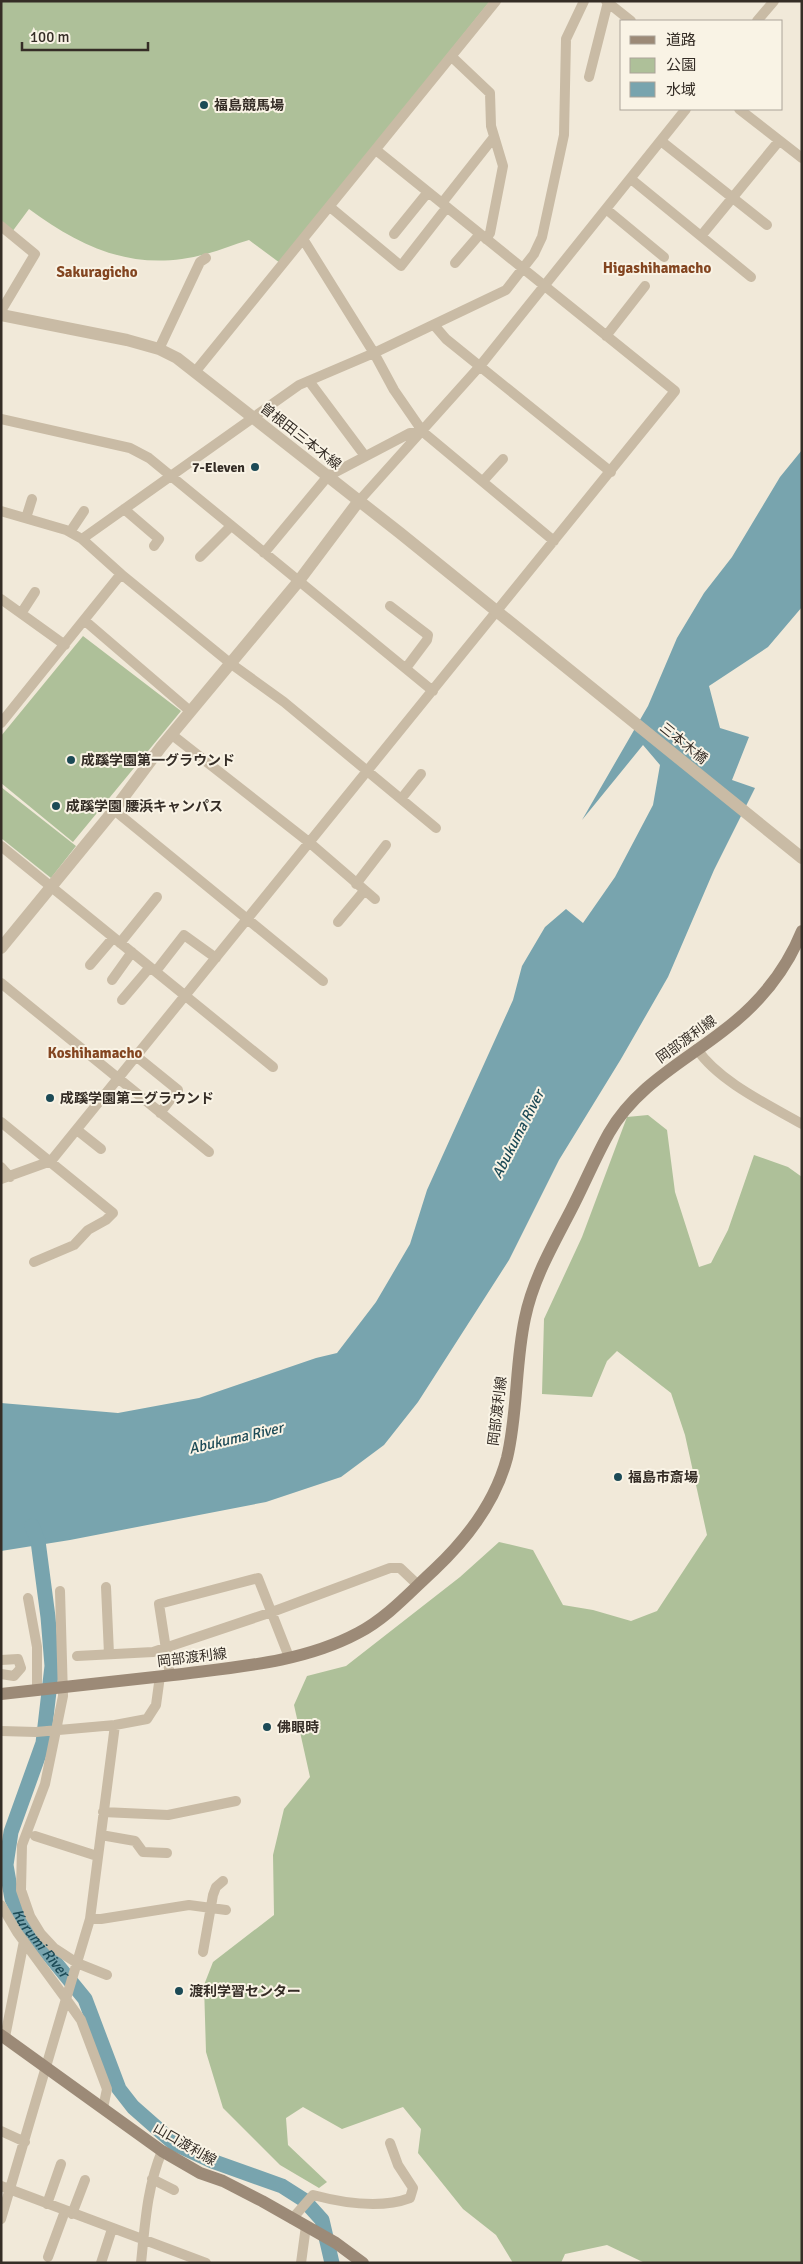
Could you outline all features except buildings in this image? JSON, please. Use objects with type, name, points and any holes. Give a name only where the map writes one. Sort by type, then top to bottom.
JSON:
[{"type":"main road","name":"岡部渡利線","points":[[1,1694],[251,1666],[335,1644],[358,1634],[377,1622],[452,1553],[490,1503],[506,1459],[514,1420],[516,1379],[525,1316],[531,1296],[546,1259],[608,1134],[622,1112],[636,1096],[667,1070],[723,1031],[769,989],[786,964],[802,931]]},
{"type":"main road","name":"山口渡利線","points":[[3,2036],[162,2151],[200,2173],[223,2181],[306,2226],[336,2243],[363,2263]]},
{"type":"street","points":[[195,372],[452,58],[496,1]]},
{"type":"street","points":[[82,539],[299,385],[506,290],[538,247],[546,222],[564,135],[566,39],[584,1]]},
{"type":"street","points":[[758,20],[774,1]]},
{"type":"street","points":[[589,77],[607,2],[630,20]]},
{"type":"street","points":[[452,58],[490,93],[491,126],[503,166],[490,232],[456,263]]},
{"type":"street","points":[[1,948],[114,810],[171,734],[298,582],[358,502],[423,432],[480,366],[685,110]]},
{"type":"street","points":[[740,110],[779,141],[801,155]]},
{"type":"street","points":[[330,207],[401,266],[494,137]]},
{"type":"street","points":[[661,141],[767,225]]},
{"type":"street","points":[[701,236],[779,141]]},
{"type":"street","points":[[1,1167],[6,1178],[52,1161],[675,391],[376,150]]},
{"type":"street","points":[[631,178],[751,277]]},
{"type":"street","points":[[394,234],[428,192]]},
{"type":"street","points":[[606,209],[664,256]]},
{"type":"street","points":[[1,226],[35,254],[1,313]]},
{"type":"street","points":[[304,239],[374,352],[394,390],[423,432],[554,541]]},
{"type":"street","points":[[159,349],[200,262],[206,258]]},
{"type":"street","points":[[606,336],[645,286]]},
{"type":"street","name":"曽根田三本木線","points":[[1,313],[159,349],[177,358],[328,476],[358,502],[400,533],[495,612],[547,652]]},
{"type":"street","points":[[434,324],[446,339],[610,472]]},
{"type":"street","points":[[309,381],[365,456]]},
{"type":"street","points":[[1,419],[130,448],[149,458],[433,691]]},
{"type":"street","points":[[264,553],[328,476],[410,433],[423,432]]},
{"type":"street","points":[[483,481],[503,458]]},
{"type":"street","points":[[26,518],[32,499]]},
{"type":"street","points":[[124,509],[159,539],[154,546]]},
{"type":"street","points":[[1,511],[70,532],[82,539],[121,574],[230,663],[284,702],[436,828]]},
{"type":"street","points":[[70,532],[84,511]]},
{"type":"street","points":[[200,557],[231,526]]},
{"type":"street","points":[[1,723],[121,574]]},
{"type":"street","points":[[22,612],[35,592]]},
{"type":"street","points":[[3,604],[22,612],[64,645]]},
{"type":"street","points":[[390,606],[428,635],[427,640],[406,668]]},
{"type":"street","points":[[84,620],[190,711]]},
{"type":"street","name":"三本木橋","points":[[547,652],[802,858]]},
{"type":"street","points":[[171,734],[310,844],[375,899]]},
{"type":"street","points":[[401,799],[420,774]]},
{"type":"street","points":[[114,810],[323,981]]},
{"type":"street","points":[[356,884],[386,845]]},
{"type":"street","points":[[1,846],[53,886],[272,1067]]},
{"type":"street","points":[[338,922],[364,891]]},
{"type":"street","points":[[90,965],[157,897]]},
{"type":"street","points":[[122,1000],[184,935],[216,958]]},
{"type":"street","points":[[112,980],[132,952]]},
{"type":"street","points":[[1,983],[209,1152]]},
{"type":"street","points":[[697,1049],[705,1061],[730,1080],[802,1124]]},
{"type":"street","points":[[136,1056],[178,1090],[160,1113]]},
{"type":"street","points":[[1,1122],[52,1161],[113,1213],[106,1220],[88,1230],[74,1245],[34,1262]]},
{"type":"street","points":[[77,1130],[101,1149]]},
{"type":"street","points":[[77,1656],[153,1652],[272,1612],[390,1568],[400,1568],[418,1585]]},
{"type":"street","points":[[1,1731],[36,1732],[115,1725],[147,1719],[156,1704],[164,1675],[167,1648],[159,1604],[258,1578],[289,1657]]},
{"type":"street","points":[[106,1587],[109,1654]]},
{"type":"street","points":[[60,1591],[63,1688],[57,1729],[45,1784],[22,1845],[21,1890],[30,1916],[41,1934],[54,1948],[77,1963],[108,1975]]},
{"type":"street","points":[[28,1598],[37,1647],[39,1690]]},
{"type":"street","points":[[1,1660],[18,1659],[21,1668],[14,1676],[1,1674]]},
{"type":"street","points":[[1,2219],[6,2187],[25,2142],[90,1919],[115,1725]]},
{"type":"street","points":[[103,1812],[168,1815],[236,1801]]},
{"type":"street","points":[[101,1835],[135,1842],[143,1852],[166,1853]]},
{"type":"street","points":[[36,1836],[97,1856]]},
{"type":"street","points":[[203,1952],[216,1887],[223,1881]]},
{"type":"street","points":[[1,1905],[24,1941],[81,2020],[107,2089],[103,2108]]},
{"type":"street","points":[[90,1919],[101,1919],[188,1905],[226,1910]]},
{"type":"street","points":[[3,2036],[24,1941]]},
{"type":"street","points":[[1,2131],[25,2142]]},
{"type":"street","points":[[292,2219],[313,2195],[344,2202],[391,2203],[410,2198],[413,2188],[398,2165],[390,2143]]},
{"type":"street","points":[[141,2263],[152,2179],[162,2151]]},
{"type":"street","points":[[47,2204],[61,2164]]},
{"type":"street","points":[[152,2179],[174,2190]]},
{"type":"street","points":[[48,2257],[85,2180]]},
{"type":"street","points":[[6,2187],[206,2263]]},
{"type":"street","points":[[301,2263],[306,2226]]},
{"type":"street","points":[[101,2263],[112,2228]]},
{"type":"green space","name":"福島競馬場","points":[[1,1],[490,1],[280,263],[249,240],[206,254],[157,261],[134,259],[112,254],[91,246],[70,236],[29,209],[12,232],[1,223]]},
{"type":"green space","name":"成蹊学園第一グラウンド","points":[[83,636],[181,711],[73,842],[1,783],[1,736]]},
{"type":"green space","points":[[1,787],[76,846],[51,878],[1,838]]},
{"type":"green space","points":[[648,1115],[667,1130],[675,1192],[699,1267],[711,1263],[728,1230],[754,1155],[788,1167],[802,1177],[802,2263],[645,2263],[607,2245],[565,2254],[561,2263],[513,2263],[496,2235],[463,2209],[418,2153],[421,2129],[403,2107],[342,2129],[303,2107],[286,2118],[288,2145],[327,2182],[319,2188],[280,2165],[223,2108],[206,2052],[204,1985],[213,1962],[274,1915],[273,1855],[284,1809],[310,1777],[294,1705],[307,1676],[346,1666],[460,1577],[499,1542],[533,1550],[563,1605],[593,1610],[631,1621],[657,1611],[707,1535],[685,1435],[671,1393],[617,1351],[607,1361],[592,1397],[542,1394],[544,1319],[582,1237],[627,1117]]},
{"type":"water","name":"Abukuma River","points":[[802,450],[802,607],[768,647],[709,686],[720,728],[749,737],[732,780],[755,788],[714,870],[668,977],[621,1059],[559,1160],[509,1260],[418,1402],[384,1445],[341,1477],[266,1502],[70,1540],[1,1551],[1,1403],[118,1413],[199,1398],[316,1358],[337,1353],[376,1302],[410,1244],[427,1190],[513,1000],[522,966],[545,927],[566,909],[583,923],[615,877],[653,805],[660,765],[643,745],[582,820],[648,706],[677,638],[704,593],[732,557],[780,477]]},
{"type":"waterway","name":"Kurumi River","points":[[32,1526],[38,1541],[52,1666],[43,1743],[11,1832],[6,1865],[12,1899],[23,1923],[85,1999],[119,2089],[133,2107],[175,2144],[212,2161],[282,2186],[304,2200],[322,2220],[332,2263]]},
{"type":"place","name":"福島競馬場","points":[[204,105]]},
{"type":"place","name":"7-Eleven","points":[[255,467]]},
{"type":"place","name":"成蹊学園第一グラウンド","points":[[71,760]]},
{"type":"place","name":"成蹊学園 腰浜キャンパス","points":[[56,806]]},
{"type":"place","name":"成蹊学園第二グラウンド","points":[[50,1098]]},
{"type":"place","name":"福島市斎場","points":[[618,1477]]},
{"type":"place","name":"佛眼時","points":[[267,1727]]},
{"type":"place","name":"渡利学習センター","points":[[179,1991]]},
{"type":"district","name":"Higashihamacho","points":[[657,268]]},
{"type":"district","name":"Sakuragicho","points":[[97,272]]},
{"type":"district","name":"Koshihamacho","points":[[95,1053]]}]
